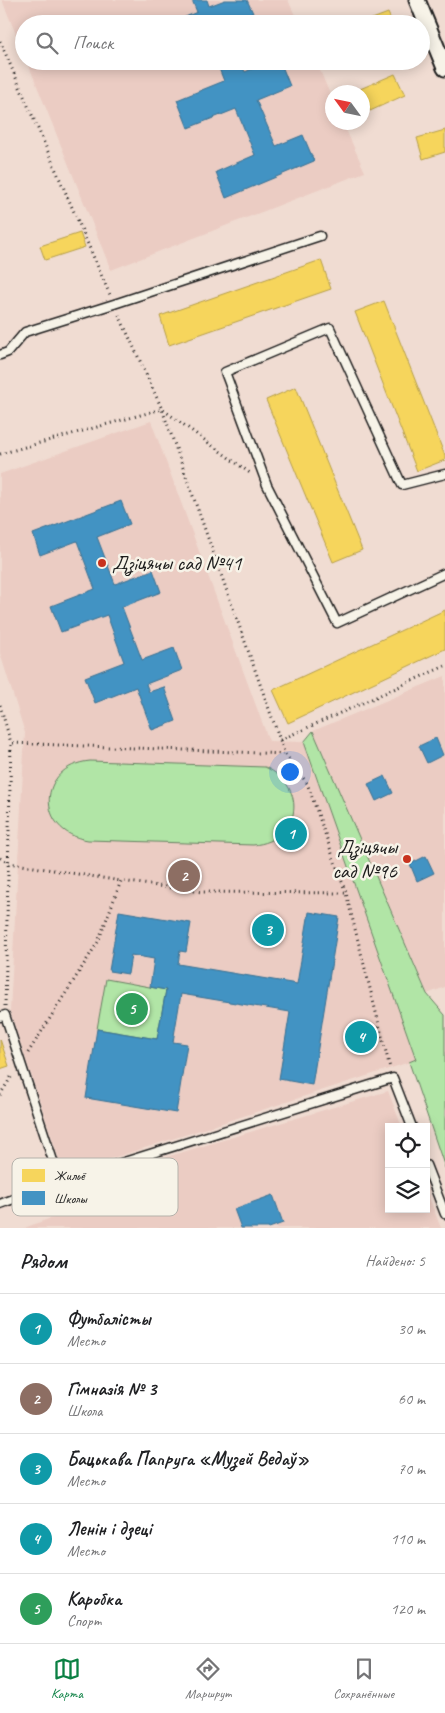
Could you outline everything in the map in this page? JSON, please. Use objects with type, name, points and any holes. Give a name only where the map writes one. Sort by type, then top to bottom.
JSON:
[{"type":"street","points":[[417,0],[423,15]]},
{"type":"street","points":[[430,32],[445,68]]},
{"type":"lane","points":[[0,355],[8,352],[25,332],[320,236]]},
{"type":"lane","points":[[445,474],[402,485],[330,328],[225,372],[267,485],[338,623],[445,573]]},
{"type":"lane","points":[[2,1016],[21,1064],[52,1158]]},
{"type":"lane","points":[[137,1158],[393,1078],[410,1123]]},
{"type":"lane","points":[[427,1168],[445,1214]]},
{"type":"lane","points":[[0,1204],[12,1200]]},
{"type":"path","points":[[0,41],[114,304],[162,409],[285,754],[307,782],[346,893],[393,1078]]},
{"type":"path","points":[[0,454],[162,409]]},
{"type":"path","points":[[162,409],[267,485]]},
{"type":"path","points":[[280,740],[445,666]]},
{"type":"path","points":[[0,705],[11,742],[9,863],[2,1016]]},
{"type":"path","points":[[11,742],[285,754]]},
{"type":"path","points":[[0,858],[9,863],[202,892],[346,893]]},
{"type":"path","points":[[0,1095],[98,942],[121,881]]},
{"type":"shaded area","points":[[2,0],[288,0],[295,15],[15,15],[15,32]]},
{"type":"shaded area","points":[[31,70],[320,70],[326,85],[325,130],[346,130],[365,172],[111,270]]},
{"type":"shaded area","points":[[151,421],[269,741],[304,742],[416,1060],[113,1158],[59,1158],[10,1011],[25,733],[0,653],[0,474]]},
{"type":"shaded area","name":"Дзіцячы сад №96","points":[[445,676],[445,987],[427,994],[313,731]]},
{"type":"shaded area","points":[[388,1091],[400,1123],[385,1123],[385,1213],[430,1213],[430,1200],[441,1228],[24,1228],[57,1216],[178,1216],[178,1158],[166,1158]]},
{"type":"green space","points":[[313,731],[427,994],[445,1015],[445,1168],[409,1062],[416,1059],[304,742]]},
{"type":"green space","points":[[90,761],[265,767],[279,776],[288,787],[293,799],[294,812],[289,824],[281,834],[269,841],[253,845],[88,840],[71,835],[59,825],[51,813],[49,799],[52,786],[60,774],[73,766]]},
{"type":"green space","points":[[106,979],[166,990],[157,1039],[97,1029]]},
{"type":"building: Жильё","points":[[395,74],[405,95],[370,111],[369,85]]},
{"type":"building: Жильё","points":[[445,130],[445,152],[423,159],[417,138]]},
{"type":"building: Жильё","points":[[80,233],[85,247],[45,260],[40,246]]},
{"type":"building: Жильё","points":[[321,260],[331,289],[169,345],[160,316]]},
{"type":"building: Жильё","points":[[384,301],[445,456],[445,460],[417,471],[355,312]]},
{"type":"building: Жильё","points":[[296,387],[362,550],[333,562],[266,400]]},
{"type":"building: Жильё","points":[[445,610],[445,649],[288,723],[273,690]]},
{"type":"building: Жильё","points":[[0,1039],[9,1066],[0,1069]]},
{"type":"building: Школы","points":[[192,0],[207,0],[209,6],[225,0],[247,0],[253,13],[248,15],[190,15],[197,12]]},
{"type":"building: Школы","points":[[220,70],[244,70],[245,72],[250,70],[284,70],[290,86],[256,100],[276,146],[303,135],[314,161],[226,198],[216,172],[255,155],[236,109],[188,128],[177,100],[224,81]]},
{"type":"building: Школы","points":[[121,501],[130,524],[97,537],[115,584],[153,570],[161,592],[122,607],[142,660],[174,648],[182,670],[146,684],[149,692],[164,687],[176,721],[152,730],[136,687],[95,703],[85,677],[124,662],[107,615],[61,632],[51,606],[95,589],[77,541],[40,555],[33,534]]},
{"type":"building: Школы","points":[[436,738],[443,755],[427,763],[419,746]]},
{"type":"building: Школы","points":[[385,776],[393,793],[376,801],[368,784]]},
{"type":"building: Школы","points":[[426,856],[434,873],[417,881],[410,864]]},
{"type":"building: Школы","points":[[119,911],[191,923],[186,952],[180,951],[178,964],[297,984],[309,912],[339,917],[312,1085],[279,1079],[290,1012],[181,994],[173,1042],[187,1044],[176,1113],[86,1098],[97,1029],[157,1039],[166,990],[150,987],[154,959],[131,955],[128,974],[109,971]]},
{"type":"building: Школы","points":[[273,1195],[283,1223],[269,1228],[241,1228],[234,1209]]},
{"type":"place","name":"Дзіцячы сад №41","points":[[102,563]]},
{"type":"place","name":"Футбалісты","points":[[291,834]]},
{"type":"place","name":"Дзіцячы сад №96","points":[[407,859]]},
{"type":"place","name":"Гімназія № 3","points":[[184,876]]},
{"type":"place","name":"Бацькава Папруга «Музей Ведаў»","points":[[268,930]]},
{"type":"place","name":"Каробка","points":[[132,1009]]},
{"type":"place","name":"Ленін і дзеці","points":[[361,1037]]}]
